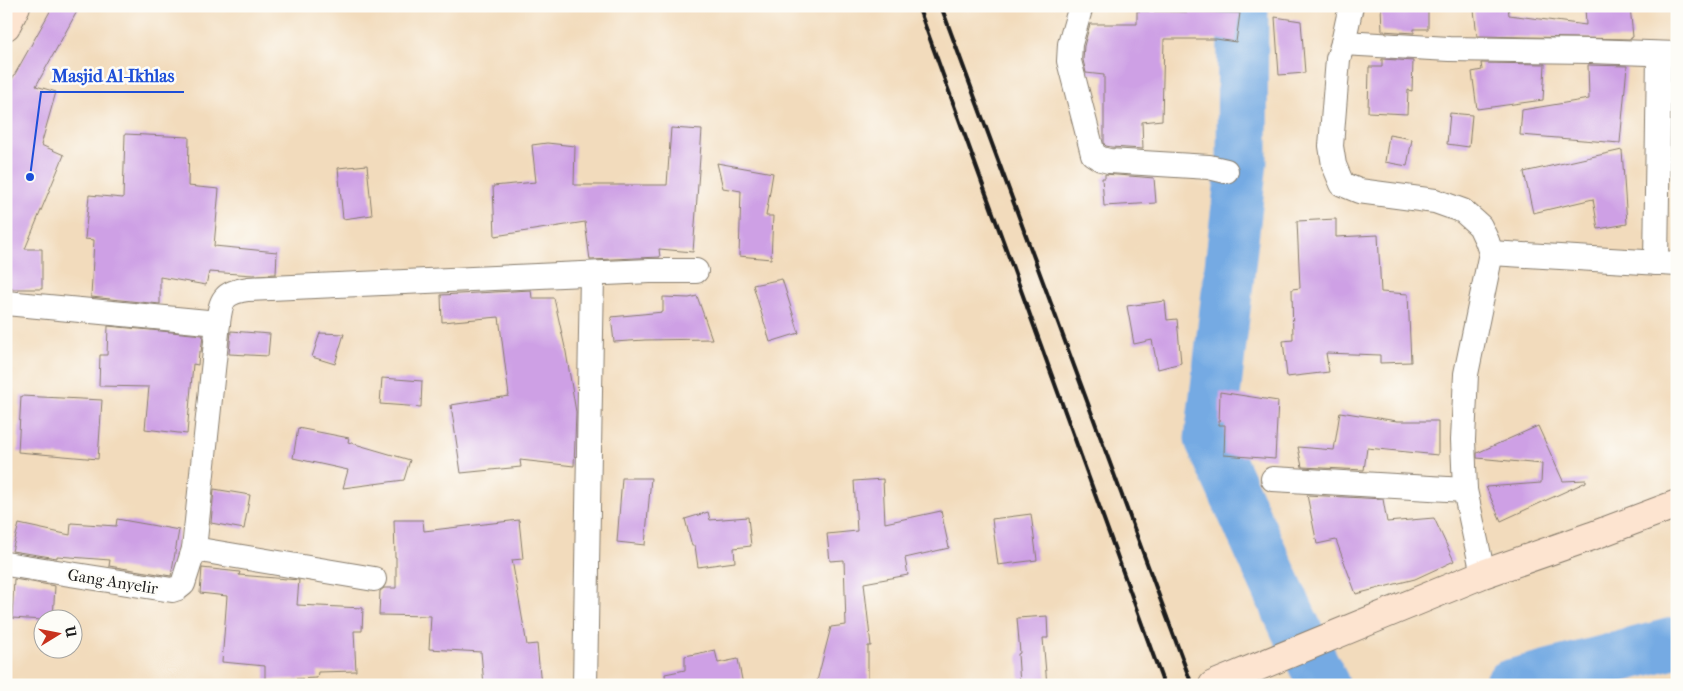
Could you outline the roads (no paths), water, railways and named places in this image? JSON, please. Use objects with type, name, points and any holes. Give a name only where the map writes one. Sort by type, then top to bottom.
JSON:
[{"type":"main road","points":[[6,26],[16,6]]},
{"type":"main road","points":[[1213,685],[1250,678],[1274,660],[1354,626],[1483,574],[1677,504]]},
{"type":"street","points":[[1081,6],[1070,44],[1069,61],[1093,154],[1109,161],[1209,167],[1226,171]]},
{"type":"street","points":[[1351,6],[1344,43],[1338,59],[1332,146],[1334,165],[1342,184],[1359,190],[1435,201],[1463,211],[1480,226],[1491,253],[1466,374],[1463,440],[1465,490],[1483,574]]},
{"type":"street","points":[[1344,43],[1449,49],[1668,54],[1667,263],[1491,253]]},
{"type":"street","points":[[585,685],[592,274],[696,271]]},
{"type":"street","name":"Gang Anyelir","points":[[6,564],[172,590],[183,584],[194,549],[220,308],[224,297],[234,291],[592,274]]},
{"type":"street","points":[[6,303],[218,323]]},
{"type":"street","points":[[1273,479],[1465,490]]},
{"type":"street","points":[[194,549],[374,579]]},
{"type":"waterway","points":[[1243,6],[1242,162],[1210,439],[1295,627],[1324,685]]},
{"type":"waterway","points":[[1510,685],[1677,642]]},
{"type":"railway","points":[[918,6],[1164,685]]},
{"type":"railway","points":[[941,6],[1192,685]]},
{"type":"place","name":"Masjid Al-Ikhlas","points":[[30,177]]}]
